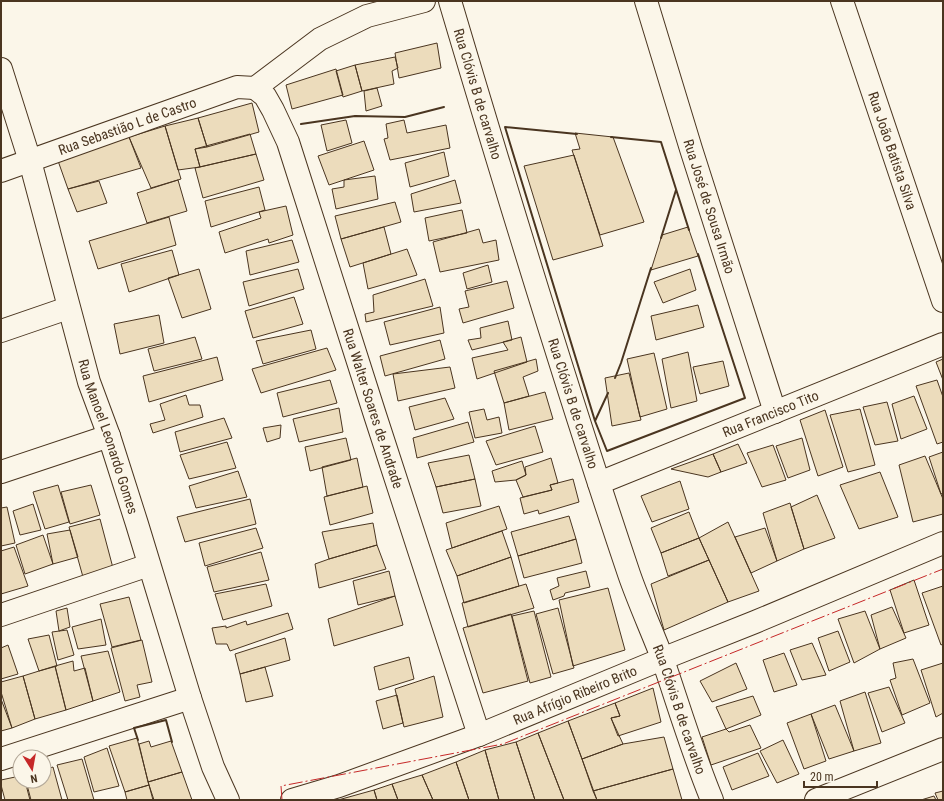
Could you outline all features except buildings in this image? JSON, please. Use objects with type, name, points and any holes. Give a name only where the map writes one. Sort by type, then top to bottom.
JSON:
[{"type":"street","points":[[255,88],[320,39],[367,16],[424,1]]},
{"type":"street","name":"Rua Clóvis B de carvalho","points":[[450,1],[514,217],[599,483],[630,577],[662,659],[701,773],[712,800]]},
{"type":"street","name":"Rua José de Sousa Irmão","points":[[646,1],[691,149],[775,412]]},
{"type":"street","name":"Rua João Batista Silva","points":[[842,1],[943,301]]},
{"type":"street","name":"Rua Manoel Leonardo Gomes","points":[[3,78],[30,161],[68,308],[89,382],[109,436],[190,698],[213,767],[228,800]]},
{"type":"street","name":"Rua Sebastião L de Castro","points":[[1,171],[237,87],[255,88]]},
{"type":"street","name":"Rua Walter Soares de Andrade","points":[[255,88],[265,96],[288,142],[479,735]]},
{"type":"street","points":[[1,331],[68,308]]},
{"type":"street","name":"Rua Francisco Tito","points":[[599,483],[943,344]]},
{"type":"street","points":[[1,472],[109,436]]},
{"type":"street","name":"Rua Afrígio Ribeiro Brito","points":[[292,800],[339,786],[479,735],[943,543]]},
{"type":"street","points":[[1,615],[149,565]]},
{"type":"street","points":[[1,759],[190,698]]},
{"type":"street","points":[[816,800],[943,748]]},
{"type":"wall","points":[[301,124],[355,116],[405,117],[444,107]]},
{"type":"wall","points":[[577,134],[505,127],[595,421],[608,393]]},
{"type":"wall","points":[[611,137],[661,142],[689,230]]},
{"type":"wall","points":[[661,238],[676,190]]},
{"type":"wall","points":[[595,421],[607,451],[745,398],[698,254]]},
{"type":"wall","points":[[615,378],[651,268]]},
{"type":"wall","points":[[138,740],[134,728],[166,720],[172,742]]},
{"type":"power","points":[[282,800],[281,786],[503,744],[943,569]]}]
